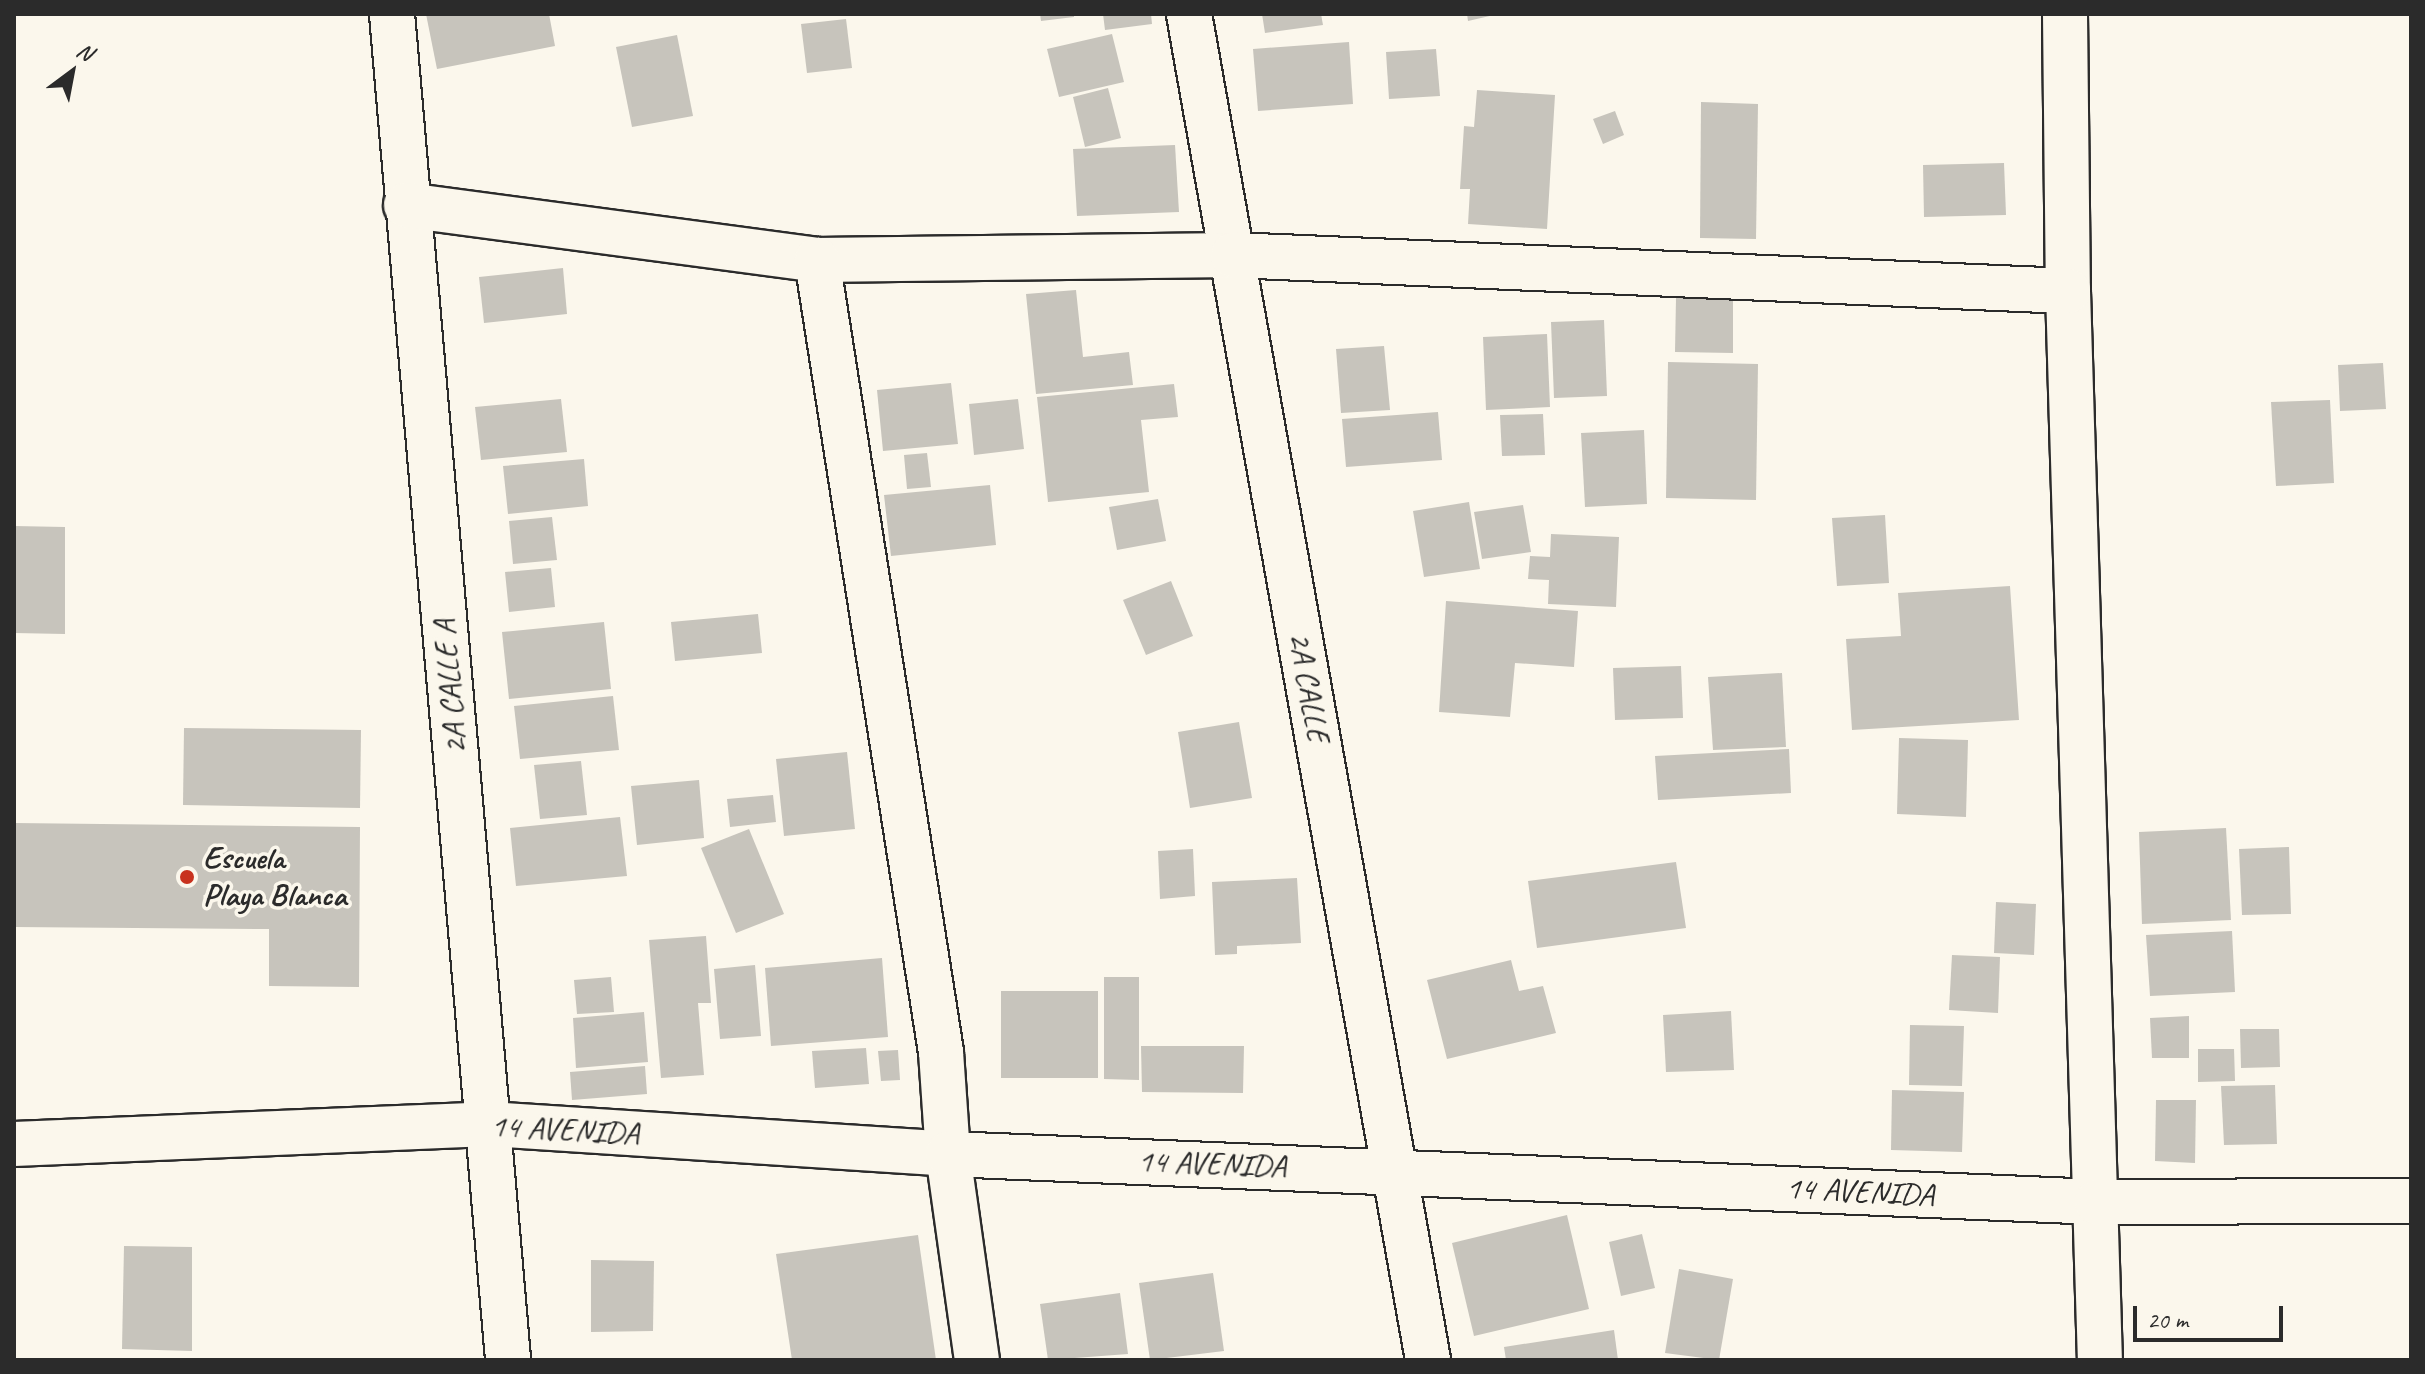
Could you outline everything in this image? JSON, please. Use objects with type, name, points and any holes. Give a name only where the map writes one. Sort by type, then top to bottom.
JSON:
[{"type":"street","name":"2A CALLE A","points":[[392,14],[406,205],[508,1360]]},
{"type":"street","name":"2A CALLE","points":[[1189,14],[1428,1360]]},
{"type":"street","points":[[2065,14],[2068,291],[2100,1360]]},
{"type":"street","points":[[406,205],[817,260],[1233,255],[2068,291]]},
{"type":"street","points":[[817,260],[941,1052],[948,1154],[977,1360]]},
{"type":"street","name":"14 AVENIDA","points":[[14,1144],[489,1124],[948,1154],[2097,1202],[2411,1201]]},
{"type":"building","points":[[426,14],[549,14],[555,46],[437,69]]},
{"type":"building","points":[[1040,14],[1074,14],[1074,17],[1041,21]]},
{"type":"building","points":[[1103,14],[1151,14],[1152,24],[1105,30]]},
{"type":"building","points":[[1262,14],[1321,14],[1323,25],[1265,33]]},
{"type":"building","points":[[1467,14],[1494,14],[1494,15],[1468,21]]},
{"type":"building","points":[[846,19],[852,68],[807,73],[801,24]]},
{"type":"building","points":[[1112,34],[1124,82],[1059,97],[1047,49]]},
{"type":"building","points":[[677,35],[693,116],[632,127],[616,47]]},
{"type":"building","points":[[1349,42],[1353,104],[1258,111],[1253,49]]},
{"type":"building","points":[[1436,49],[1440,96],[1389,99],[1386,52]]},
{"type":"building","points":[[1108,88],[1121,138],[1085,147],[1073,97]]},
{"type":"building","points":[[1477,90],[1555,95],[1547,229],[1468,224],[1470,189],[1460,189],[1464,126],[1474,127]]},
{"type":"building","points":[[1701,102],[1758,104],[1756,239],[1700,238]]},
{"type":"building","points":[[1615,111],[1624,135],[1603,144],[1593,119]]},
{"type":"building","points":[[1175,145],[1179,212],[1077,216],[1073,149]]},
{"type":"building","points":[[2004,163],[2006,215],[1924,217],[1923,165]]},
{"type":"building","points":[[563,268],[567,314],[484,323],[479,277]]},
{"type":"building","points":[[1076,290],[1083,357],[1129,352],[1133,385],[1036,394],[1026,294]]},
{"type":"building","points":[[1676,298],[1733,298],[1733,353],[1675,352]]},
{"type":"building","points":[[1604,320],[1607,396],[1554,398],[1551,322]]},
{"type":"building","points":[[1547,334],[1550,407],[1486,410],[1483,337]]},
{"type":"building","points":[[1384,346],[1390,410],[1341,413],[1336,349]]},
{"type":"building","points":[[1668,362],[1758,364],[1756,500],[1666,498]]},
{"type":"building","points":[[2383,363],[2386,409],[2340,411],[2338,365]]},
{"type":"building","points":[[951,383],[958,444],[883,451],[877,390]]},
{"type":"building","points":[[1174,384],[1178,417],[1141,420],[1149,492],[1048,502],[1037,397]]},
{"type":"building","points":[[561,399],[567,452],[481,460],[475,407]]},
{"type":"building","points":[[1018,399],[1024,449],[974,455],[969,404]]},
{"type":"building","points":[[2330,400],[2334,483],[2276,486],[2271,402]]},
{"type":"building","points":[[1438,412],[1442,460],[1346,467],[1342,419]]},
{"type":"building","points":[[1543,414],[1545,455],[1502,456],[1500,415]]},
{"type":"building","points":[[1644,430],[1647,504],[1585,507],[1581,433]]},
{"type":"building","points":[[927,453],[931,487],[907,489],[904,455]]},
{"type":"building","points":[[584,459],[588,506],[508,514],[503,466]]},
{"type":"building","points":[[990,485],[996,545],[891,556],[884,495]]},
{"type":"building","points":[[1158,499],[1166,541],[1117,550],[1109,507]]},
{"type":"building","points":[[1469,502],[1480,569],[1424,577],[1413,511]]},
{"type":"building","points":[[1523,505],[1531,552],[1482,559],[1474,512]]},
{"type":"building","points":[[1885,515],[1889,583],[1837,586],[1832,518]]},
{"type":"building","points":[[552,517],[557,560],[513,564],[509,521]]},
{"type":"building","points":[[14,526],[65,527],[65,634],[14,633]]},
{"type":"building","points":[[1551,534],[1619,537],[1616,607],[1548,604],[1549,580],[1528,579],[1530,556],[1550,557]]},
{"type":"building","points":[[551,568],[555,607],[509,612],[505,572]]},
{"type":"building","points":[[1171,581],[1193,636],[1146,655],[1123,600]]},
{"type":"building","points":[[2010,586],[2019,720],[1852,730],[1846,639],[1901,636],[1898,593]]},
{"type":"building","points":[[1446,601],[1578,611],[1574,667],[1515,663],[1510,717],[1439,712]]},
{"type":"building","points":[[758,614],[762,653],[675,661],[671,622]]},
{"type":"building","points":[[604,622],[611,689],[509,699],[502,632]]},
{"type":"building","points":[[1681,666],[1683,718],[1615,720],[1613,668]]},
{"type":"building","points":[[1782,673],[1786,747],[1713,750],[1708,677]]},
{"type":"building","points":[[613,696],[619,750],[520,759],[514,706]]},
{"type":"building","points":[[1239,722],[1252,798],[1190,808],[1178,732]]},
{"type":"building","points":[[184,728],[361,730],[360,808],[183,805]]},
{"type":"building","points":[[1899,738],[1968,740],[1966,817],[1897,814]]},
{"type":"building","points":[[1789,749],[1791,793],[1658,800],[1655,756]]},
{"type":"building","points":[[847,752],[855,829],[784,836],[776,759]]},
{"type":"building","points":[[581,761],[587,815],[540,819],[534,765]]},
{"type":"building","points":[[699,780],[704,838],[637,845],[631,786]]},
{"type":"building","points":[[773,795],[776,822],[730,827],[727,799]]},
{"type":"building","points":[[620,817],[627,876],[516,886],[510,828]]},
{"type":"building","name":"Escuela Playa Blanca","points":[[14,823],[360,827],[359,987],[269,986],[269,929],[14,927]]},
{"type":"building","points":[[2226,828],[2231,920],[2142,924],[2139,832]]},
{"type":"building","points":[[749,829],[784,914],[736,933],[701,848]]},
{"type":"building","points":[[2289,847],[2291,914],[2242,915],[2239,849]]},
{"type":"building","points":[[1193,849],[1195,896],[1160,899],[1158,851]]},
{"type":"building","points":[[1676,862],[1686,928],[1537,948],[1528,881]]},
{"type":"building","points":[[1297,878],[1301,943],[1237,946],[1237,954],[1215,955],[1212,882]]},
{"type":"building","points":[[1996,902],[2036,904],[2034,955],[1994,953]]},
{"type":"building","points":[[2232,931],[2235,992],[2150,996],[2146,935]]},
{"type":"building","points":[[706,936],[711,1003],[698,1003],[704,1075],[661,1078],[649,940]]},
{"type":"building","points":[[1952,955],[2000,957],[1998,1013],[1949,1010]]},
{"type":"building","points":[[882,958],[888,1037],[771,1046],[765,968]]},
{"type":"building","points":[[1511,960],[1519,991],[1543,986],[1556,1033],[1447,1059],[1427,980]]},
{"type":"building","points":[[755,965],[761,1036],[720,1039],[714,969]]},
{"type":"building","points":[[611,977],[614,1012],[577,1014],[574,980]]},
{"type":"building","points":[[1104,977],[1139,977],[1139,1080],[1104,1079]]},
{"type":"building","points":[[1001,991],[1098,991],[1098,1078],[1001,1078]]},
{"type":"building","points":[[1731,1011],[1734,1070],[1666,1072],[1663,1015]]},
{"type":"building","points":[[644,1012],[648,1062],[576,1068],[573,1018]]},
{"type":"building","points":[[2189,1016],[2189,1058],[2152,1058],[2150,1018]]},
{"type":"building","points":[[1910,1025],[1964,1026],[1962,1086],[1909,1085]]},
{"type":"building","points":[[2240,1029],[2279,1029],[2280,1067],[2241,1068]]},
{"type":"building","points":[[1141,1046],[1244,1046],[1243,1093],[1142,1092]]},
{"type":"building","points":[[866,1048],[869,1084],[815,1088],[812,1051]]},
{"type":"building","points":[[2198,1049],[2234,1049],[2235,1081],[2198,1082]]},
{"type":"building","points":[[898,1050],[900,1080],[881,1081],[878,1051]]},
{"type":"building","points":[[645,1066],[647,1094],[572,1100],[570,1072]]},
{"type":"building","points":[[2275,1085],[2277,1144],[2224,1145],[2221,1086]]},
{"type":"building","points":[[1892,1090],[1964,1092],[1962,1152],[1891,1150]]},
{"type":"building","points":[[2156,1100],[2196,1100],[2195,1163],[2155,1161]]},
{"type":"building","points":[[1567,1215],[1589,1309],[1474,1336],[1452,1243]]},
{"type":"building","points":[[1642,1234],[1655,1288],[1621,1296],[1609,1242]]},
{"type":"building","points":[[918,1235],[936,1360],[792,1360],[776,1254]]},
{"type":"building","points":[[124,1246],[192,1247],[192,1351],[122,1349]]},
{"type":"building","points":[[591,1260],[654,1261],[653,1331],[591,1332]]},
{"type":"building","points":[[1679,1269],[1733,1279],[1719,1360],[1665,1353]]},
{"type":"building","points":[[1213,1273],[1224,1351],[1150,1360],[1139,1283]]},
{"type":"building","points":[[1120,1293],[1128,1354],[1048,1360],[1040,1304]]},
{"type":"building","points":[[1614,1330],[1618,1360],[1506,1360],[1504,1347]]},
{"type":"place","name":"Escuela Playa Blanca","points":[[187,877]]}]
